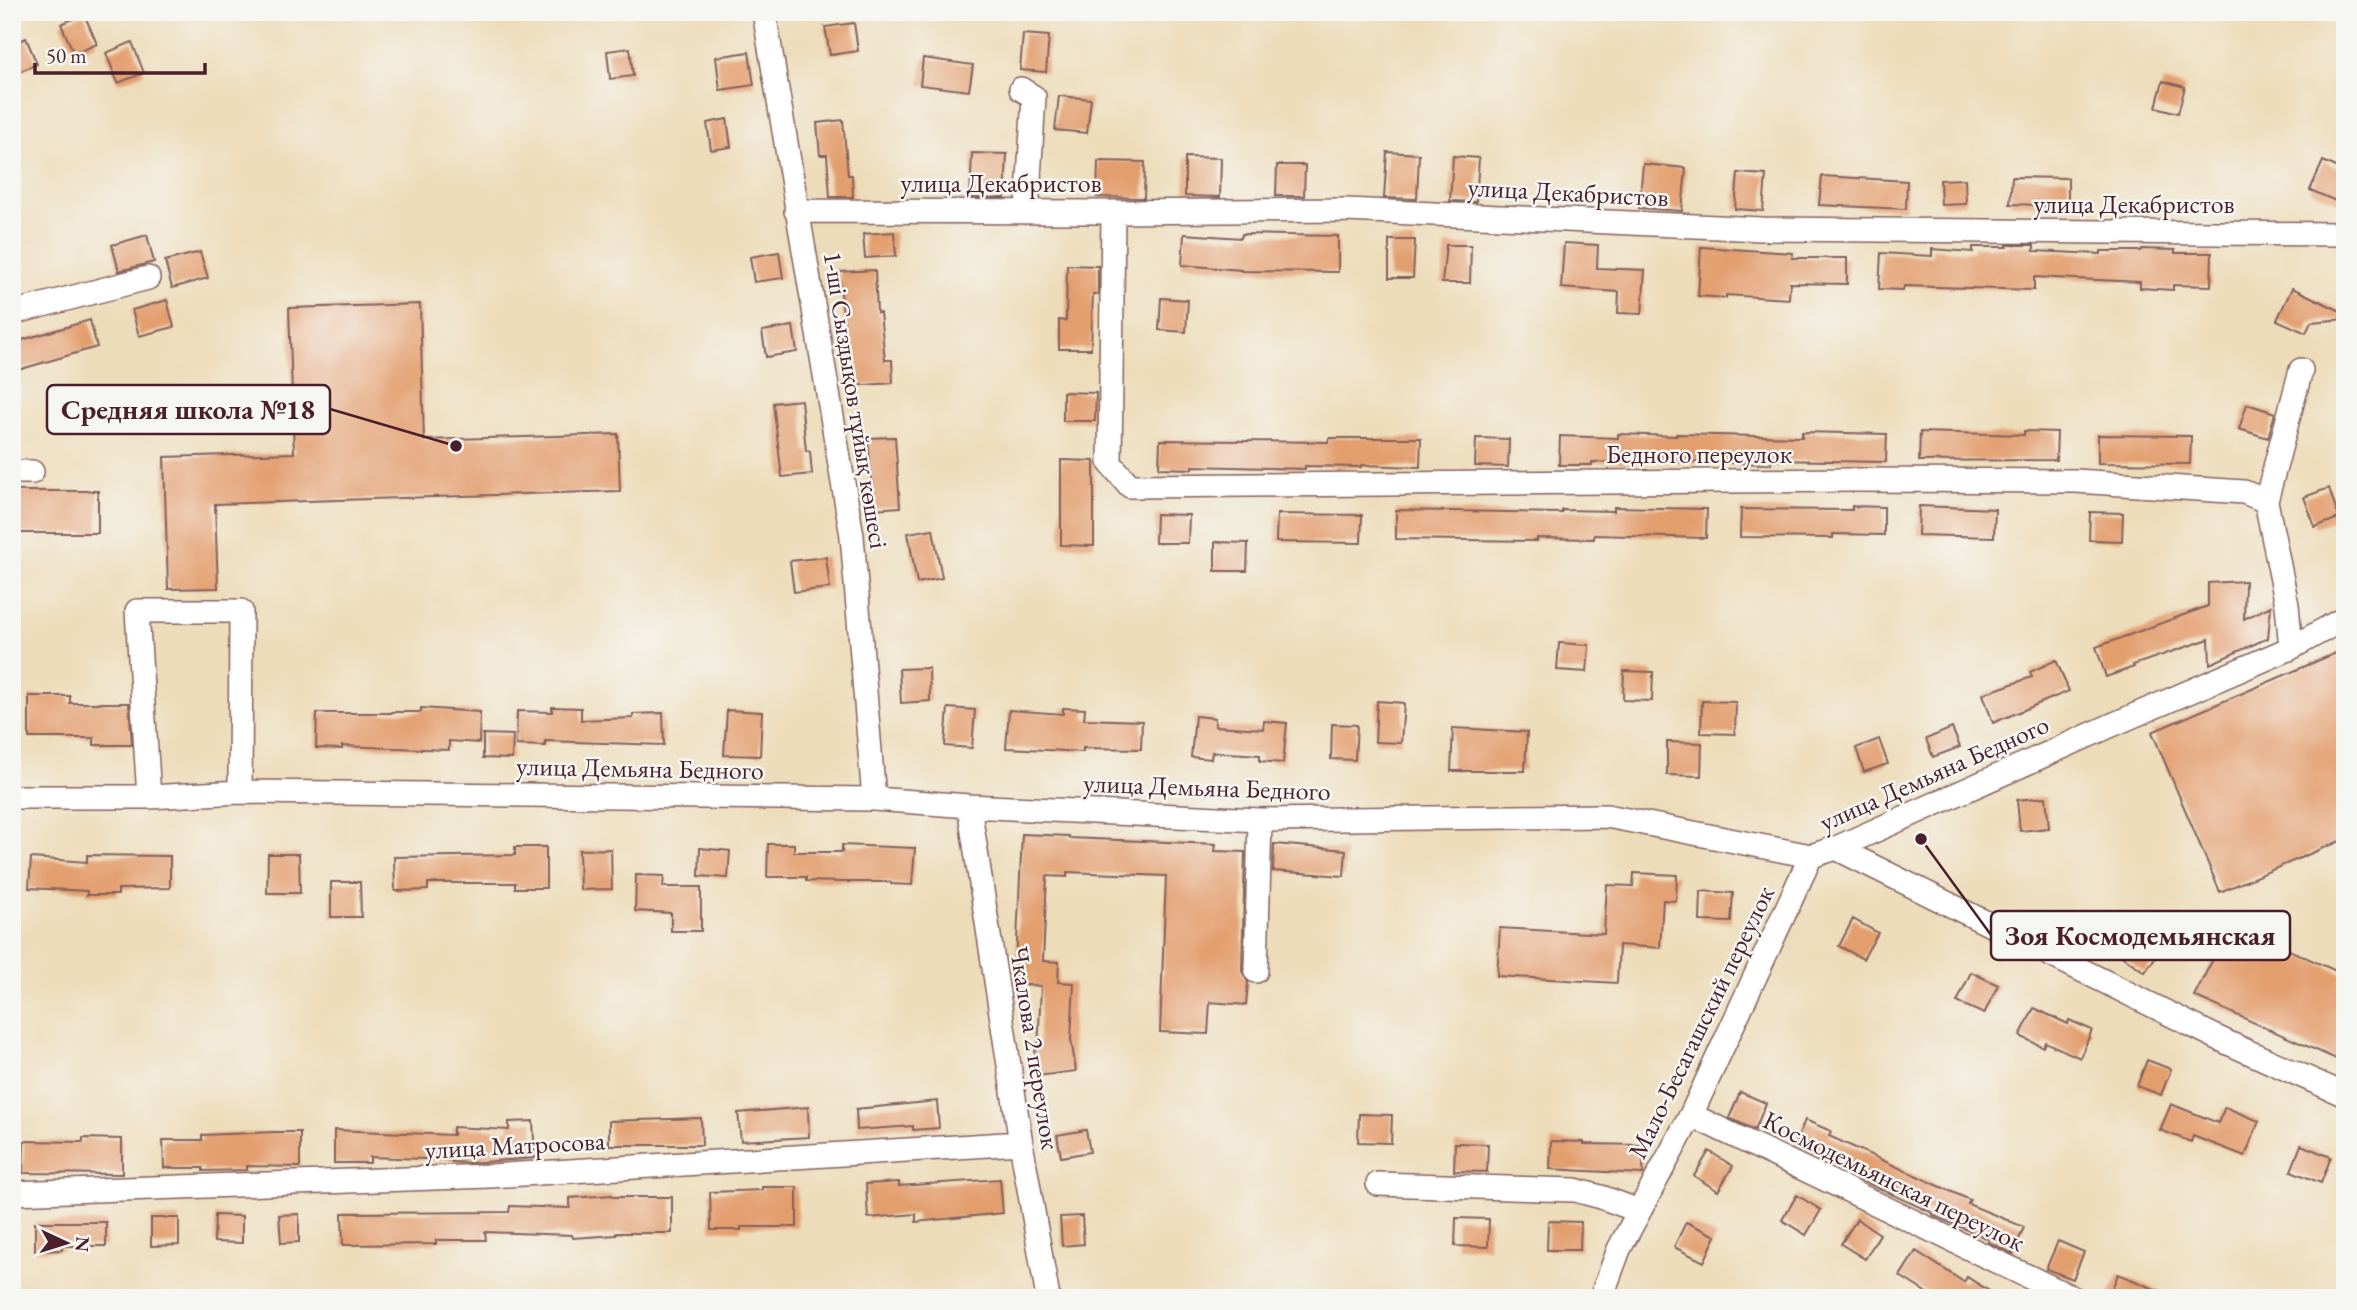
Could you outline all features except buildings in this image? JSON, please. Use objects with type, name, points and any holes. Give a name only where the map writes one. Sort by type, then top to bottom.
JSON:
[{"type":"street","name":"1-ші Сыздықов тұйық көшесі","points":[[764,12],[852,537],[874,799]]},
{"type":"street","points":[[1021,89],[1034,97],[1027,211]]},
{"type":"street","name":"улица Декабристов","points":[[796,211],[1346,210],[1761,229],[2342,233]]},
{"type":"street","name":"Бедного переулок","points":[[1113,212],[1110,463],[1130,486],[2076,481],[2244,492],[2266,500]]},
{"type":"street","points":[[12,313],[148,278]]},
{"type":"street","points":[[2291,648],[2287,605],[2266,500],[2301,370]]},
{"type":"street","points":[[149,797],[137,611],[241,611],[240,792]]},
{"type":"street","name":"улица Демьяна Бедного","points":[[12,797],[149,797],[240,792],[874,799],[1261,820],[1607,816],[1811,856],[1836,848],[2112,724],[2291,648],[2345,618]]},
{"type":"street","name":"Чкалова 2 переулок","points":[[969,806],[1048,1298]]},
{"type":"street","points":[[1256,971],[1261,820]]},
{"type":"street","points":[[1836,848],[2226,1042],[2345,1095]]},
{"type":"street","name":"Мало-Бесагашский переулок","points":[[1601,1298],[1619,1249],[1691,1115],[1811,856]]},
{"type":"street","name":"Космодемьянская переулок","points":[[1691,1115],[2073,1298]]},
{"type":"street","name":"улица Матросова","points":[[12,1193],[490,1176],[1021,1143]]},
{"type":"street","points":[[1378,1184],[1575,1190],[1639,1211]]},
{"type":"place","name":"Средняя школа №18","points":[[456,446]]},
{"type":"place","name":"Зоя Космодемьянская","points":[[1921,839]]}]
